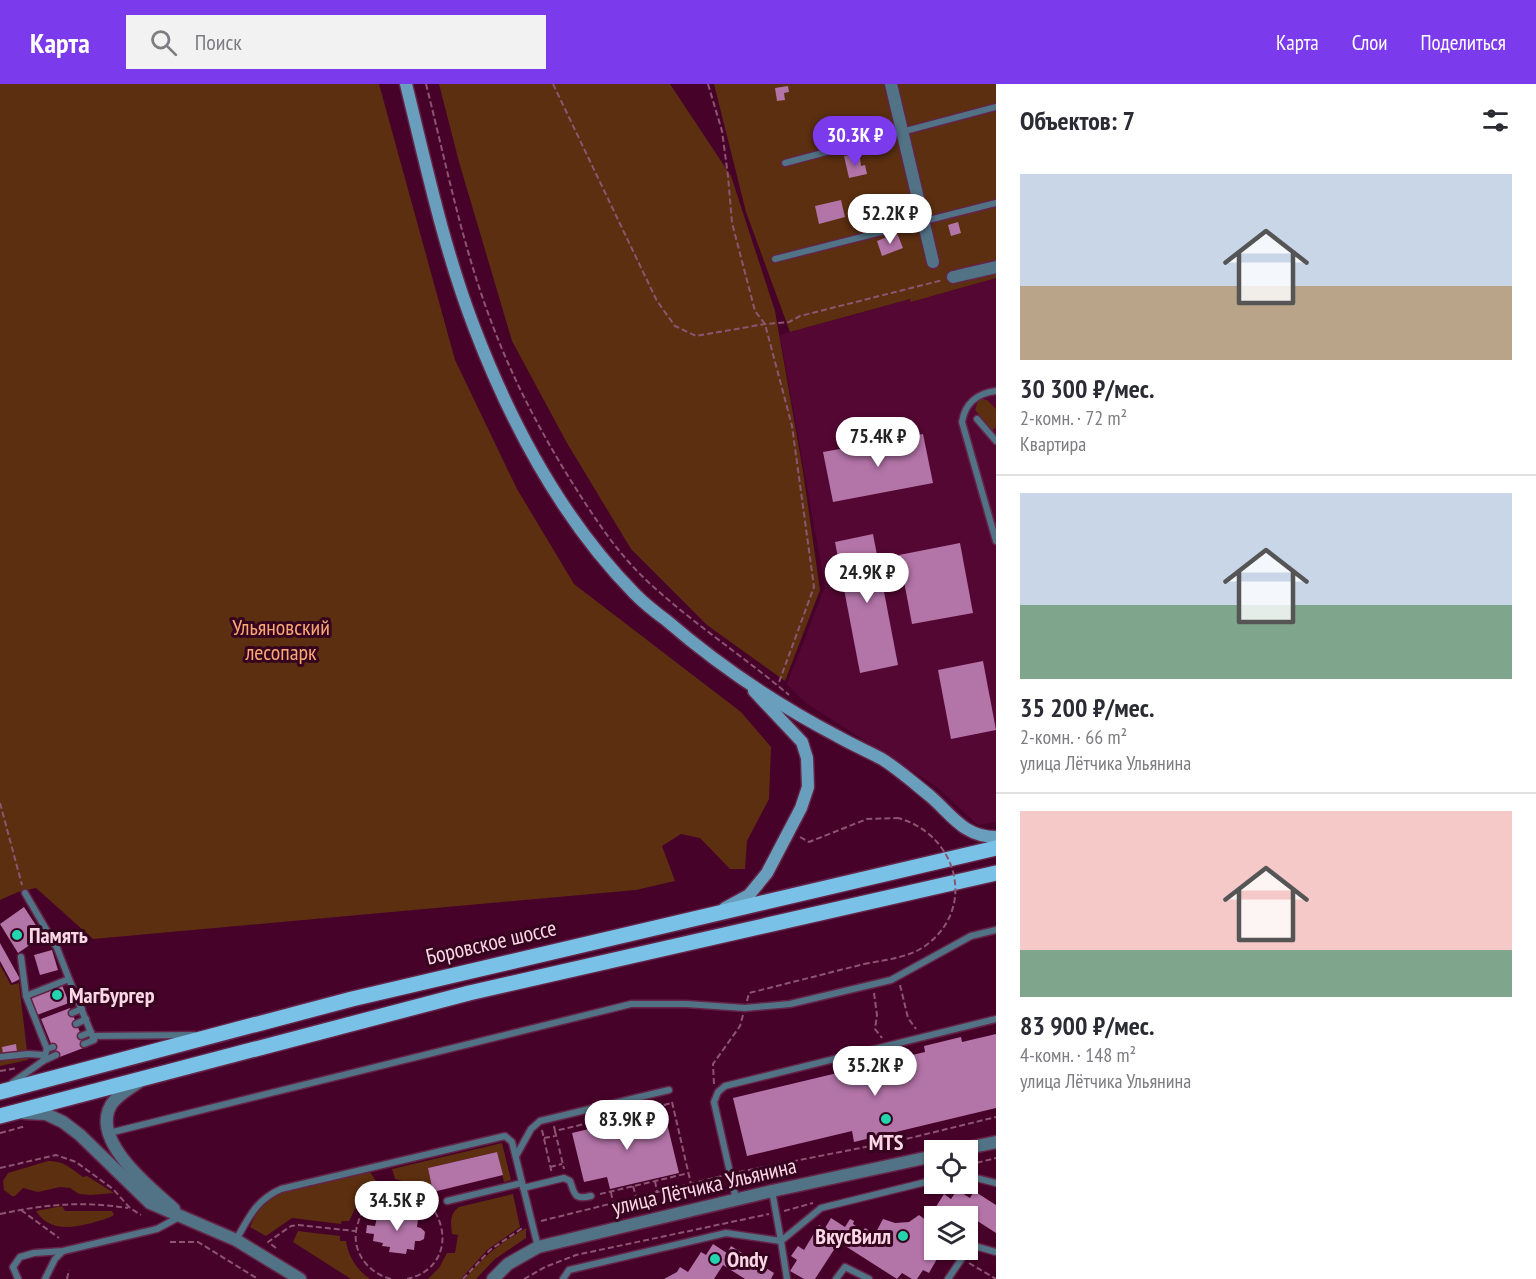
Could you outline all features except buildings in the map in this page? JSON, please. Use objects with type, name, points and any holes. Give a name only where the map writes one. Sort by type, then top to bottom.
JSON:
[{"type":"main road","name":"Боровское шоссе","points":[[1,1092],[352,999],[996,848]]},
{"type":"main road","name":"Боровское шоссе","points":[[6,1115],[481,990],[996,873]]},
{"type":"street","points":[[406,84],[447,244],[473,326],[506,404],[543,473],[588,540],[635,594],[696,646],[742,679],[835,736],[884,761],[931,797],[957,824],[983,837],[996,837]]},
{"type":"street","points":[[891,84],[933,262]]},
{"type":"street","points":[[953,277],[996,267]]},
{"type":"street","points":[[714,913],[748,895],[767,873],[801,808],[808,787],[807,758],[802,742],[742,679]]},
{"type":"street","points":[[145,1077],[113,1102],[107,1112],[108,1133],[114,1147],[133,1169],[182,1216]]},
{"type":"street","points":[[6,1115],[46,1114],[63,1122],[80,1135],[150,1203],[236,1240],[300,1279]]},
{"type":"street","points":[[978,1146],[996,1142]]},
{"type":"street","name":"улица Лётчика Ульянина","points":[[493,1279],[508,1264],[538,1247],[772,1191],[924,1158]]},
{"type":"lane","points":[[784,163],[996,107]]},
{"type":"lane","points":[[775,259],[996,203]]},
{"type":"lane","points":[[996,391],[986,393],[972,401],[963,413],[962,422],[996,541]]},
{"type":"lane","points":[[977,418],[996,441]]},
{"type":"lane","points":[[25,893],[57,948],[92,1034],[94,1040],[84,1044]]},
{"type":"lane","points":[[108,1133],[632,1004],[686,1004],[746,1008],[790,1004],[897,977],[971,936],[996,930]]},
{"type":"lane","points":[[21,957],[26,996],[41,1025],[47,1053]]},
{"type":"lane","points":[[26,996],[69,979]]},
{"type":"lane","points":[[72,1013],[82,1009]]},
{"type":"lane","points":[[76,1023],[86,1019]]},
{"type":"lane","points":[[736,1200],[714,1102],[718,1092],[725,1086],[996,1019]]},
{"type":"lane","points":[[81,1036],[92,1034],[214,1035]]},
{"type":"lane","points":[[1,1092],[47,1053]]},
{"type":"lane","points":[[0,1057],[47,1053],[56,1055]]},
{"type":"lane","points":[[516,1156],[533,1125],[552,1118],[669,1090]]},
{"type":"lane","points":[[236,1240],[262,1199],[281,1189],[505,1136],[512,1142],[538,1247]]},
{"type":"lane","points":[[978,1178],[996,1183]]},
{"type":"lane","points":[[447,1201],[523,1185],[566,1179],[570,1181],[573,1193],[577,1196],[583,1198],[591,1196]]},
{"type":"lane","points":[[563,1279],[569,1270],[726,1233],[781,1241],[821,1208],[924,1182]]},
{"type":"lane","points":[[772,1191],[787,1279]]},
{"type":"lane","points":[[18,1279],[14,1266],[20,1257],[34,1253],[63,1251],[157,1229],[182,1216]]},
{"type":"lane","points":[[978,1247],[996,1252]]},
{"type":"lane","points":[[45,1279],[55,1259],[63,1251]]},
{"type":"lane","points":[[948,1279],[961,1260]]},
{"type":"lane","points":[[836,1279],[845,1266],[869,1279]]},
{"type":"path","points":[[426,84],[465,238],[490,321],[522,392],[556,458],[601,528],[643,577],[700,626],[796,701]]},
{"type":"path","points":[[553,84],[657,301],[675,326],[696,336],[789,322],[800,316],[953,277]]},
{"type":"path","points":[[708,84],[722,131],[732,223],[755,311],[765,324],[792,426],[814,588],[778,685]]},
{"type":"path","points":[[0,803],[25,893]]},
{"type":"path","points":[[718,1092],[713,1082],[714,1064],[740,1026],[748,993],[906,955],[926,945],[943,928],[953,908],[955,874],[945,851],[925,829],[898,818],[867,819],[809,842],[797,836]]},
{"type":"path","points":[[897,977],[903,992],[908,1018],[922,1037]]},
{"type":"path","points":[[872,985],[877,1015],[875,1029],[880,1037],[895,1044]]},
{"type":"path","points":[[669,1090],[691,1184]]},
{"type":"path","points":[[555,1131],[672,1103]]},
{"type":"path","points":[[463,1279],[490,1250],[532,1223],[730,1174],[906,1140],[996,1117]]},
{"type":"path","points":[[552,1118],[566,1179]]},
{"type":"path","points":[[540,1122],[554,1181]]},
{"type":"path","points":[[0,1133],[28,1125]]},
{"type":"path","points":[[544,1138],[556,1136]]},
{"type":"path","points":[[0,1168],[56,1155],[76,1162],[113,1189],[130,1208],[141,1215]]},
{"type":"path","points":[[978,1163],[996,1158]]},
{"type":"path","points":[[550,1167],[563,1164]]},
{"type":"path","points":[[591,1196],[689,1173]]},
{"type":"path","points":[[655,1181],[657,1192]]},
{"type":"path","points":[[633,1186],[636,1197]]},
{"type":"path","points":[[611,1192],[614,1203]]},
{"type":"path","points":[[392,1279],[378,1274],[367,1265],[359,1253],[356,1231],[366,1208],[386,1194],[394,1193],[411,1194],[426,1202],[441,1222],[442,1247],[436,1260],[417,1278],[407,1279]]},
{"type":"path","points":[[524,1279],[545,1266],[576,1255],[821,1202]]},
{"type":"path","points":[[0,1214],[45,1205],[95,1203],[130,1208]]},
{"type":"path","points":[[21,1210],[59,1238]]},
{"type":"path","points":[[276,1248],[268,1242],[291,1226],[356,1231]]},
{"type":"path","points":[[170,1242],[198,1242],[258,1279]]},
{"type":"path","points":[[965,1260],[996,1279]]},
{"type":"path","points":[[67,1279],[69,1270]]},
{"type":"shaded area","points":[[996,278],[996,822],[978,825],[937,787],[806,703],[787,684],[825,587],[780,335]]},
{"type":"green space","name":"Ульяновский лесопарк","points":[[0,84],[379,84],[455,360],[517,489],[574,584],[741,712],[771,747],[769,799],[747,841],[745,869],[730,869],[700,838],[681,834],[662,846],[675,881],[636,890],[93,939],[36,888],[18,892],[0,900]]},
{"type":"green space","points":[[439,84],[670,84],[731,176],[775,311],[803,471],[820,590],[785,681],[707,625],[631,549],[567,443],[512,341],[459,162]]},
{"type":"green space","points":[[714,84],[996,84],[996,278],[790,332],[746,212]]},
{"type":"green space","points":[[987,400],[996,409],[996,427],[992,431],[975,410],[978,401]]},
{"type":"green space","points":[[0,965],[11,985],[19,983],[28,1060],[0,1066]]},
{"type":"green space","points":[[502,1143],[511,1180],[504,1182],[497,1152],[428,1168],[433,1192],[427,1194],[410,1183],[395,1179],[392,1169]]},
{"type":"green space","points":[[48,1161],[63,1164],[114,1193],[91,1195],[79,1194],[70,1188],[60,1187],[38,1192],[23,1188],[12,1196],[4,1190],[3,1181],[8,1173]]},
{"type":"green space","points":[[370,1172],[380,1187],[355,1209],[349,1221],[342,1221],[341,1224],[292,1218],[266,1236],[250,1227],[262,1206],[277,1195]]},
{"type":"green space","points":[[513,1194],[520,1227],[487,1250],[461,1279],[428,1279],[439,1268],[447,1253],[455,1253],[458,1235],[452,1234],[451,1223],[452,1216],[459,1207]]},
{"type":"green space","points":[[62,1206],[65,1211],[112,1211],[114,1215],[84,1225],[61,1227],[48,1222],[36,1211]]},
{"type":"green space","points":[[526,1228],[526,1238],[495,1259],[476,1279],[465,1279],[493,1250]]},
{"type":"green space","points":[[298,1231],[340,1236],[340,1241],[346,1241],[354,1262],[370,1279],[351,1279],[293,1242]]},
{"type":"place","name":"Память","points":[[17,935]]},
{"type":"place","name":"МагБургер","points":[[57,995]]},
{"type":"place","name":"MTS","points":[[886,1119]]},
{"type":"place","name":"ВкусВилл","points":[[903,1236]]},
{"type":"place","name":"Ondy","points":[[715,1259]]}]
